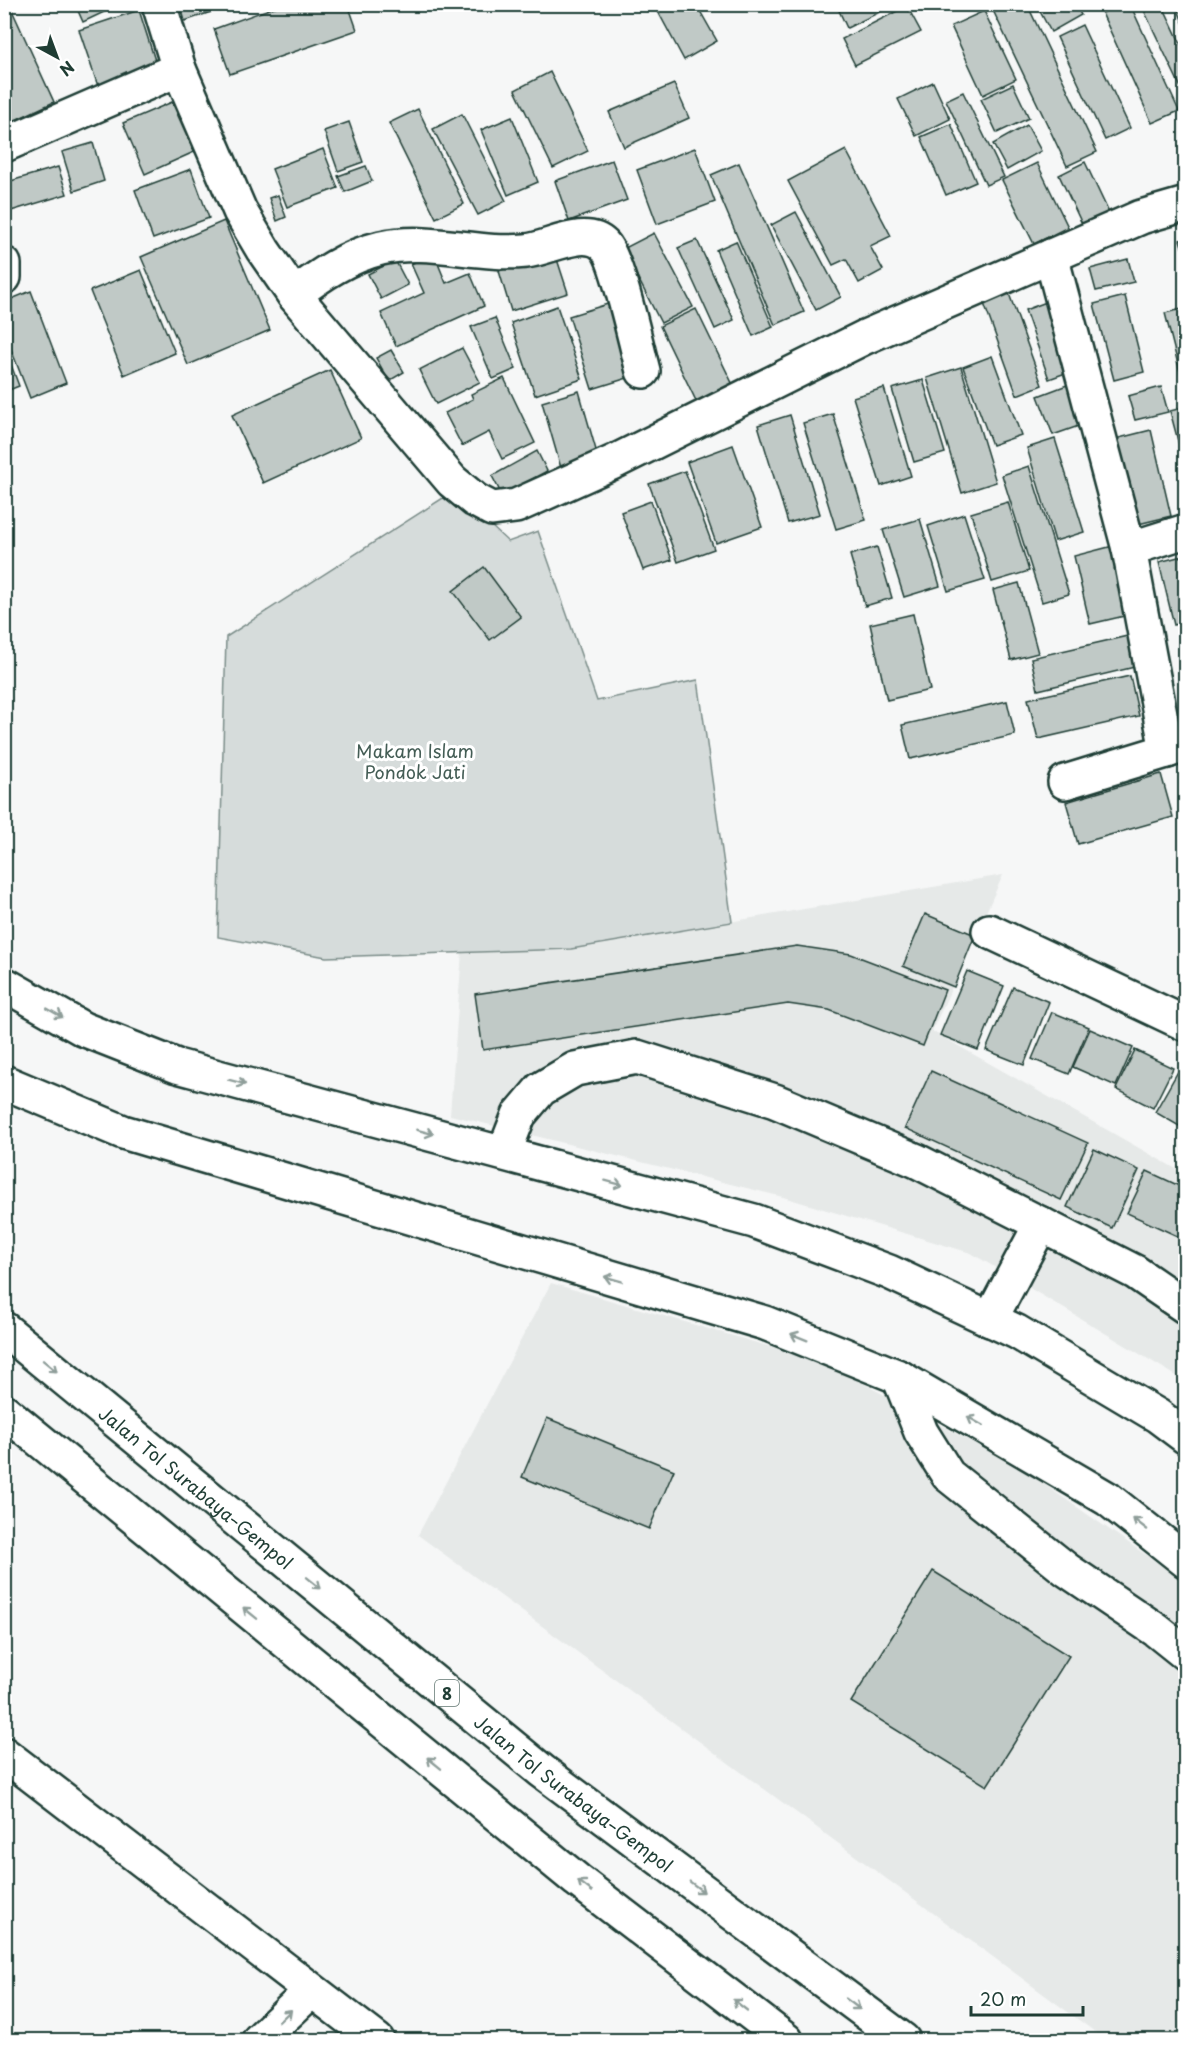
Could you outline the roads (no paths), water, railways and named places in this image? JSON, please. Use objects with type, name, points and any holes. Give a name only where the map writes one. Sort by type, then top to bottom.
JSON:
[{"type":"main road","points":[[159,4],[179,69],[240,211],[294,295],[452,481],[475,500],[492,509],[516,506],[744,399],[865,337],[1141,217],[1185,204]]},
{"type":"main road","points":[[4,145],[179,69]]},
{"type":"main road","points":[[294,295],[324,273],[361,254],[380,248],[405,244],[486,252],[527,251],[585,238],[599,241],[606,247],[616,269],[644,371]]},
{"type":"main road","points":[[1051,256],[1129,549],[1176,748],[1065,782]]},
{"type":"main road","points":[[4,264],[4,277]]},
{"type":"main road","points":[[1129,549],[1185,531]]},
{"type":"main road","points":[[989,932],[1185,1024]]},
{"type":"main road","points":[[4,984],[82,1029],[177,1066],[754,1221],[889,1272],[1017,1332],[1118,1392],[1185,1437]]},
{"type":"main road","points":[[504,1153],[519,1115],[541,1089],[576,1069],[637,1057],[786,1106],[917,1161],[1135,1272],[1185,1307]]},
{"type":"main road","points":[[4,1082],[123,1132],[765,1323],[899,1377],[1108,1499],[1185,1561]]},
{"type":"main road","points":[[990,1320],[1041,1224]]},
{"type":"main road","name":"Jalan Tol Surabaya–Gempol","points":[[4,1329],[542,1772],[903,2040]]},
{"type":"main road","points":[[899,1377],[921,1432],[948,1474],[1066,1570],[1156,1630],[1185,1654]]},
{"type":"main road","points":[[4,1411],[577,1880],[786,2040]]},
{"type":"main road","points":[[4,1435],[97,1488]]},
{"type":"main road","points":[[5,1754],[311,1991],[361,2036]]},
{"type":"main road","points":[[259,2040],[311,1991]]},
{"type":"park label","name":"Makam Islam Pondok Jati","points":[[415,760]]}]
